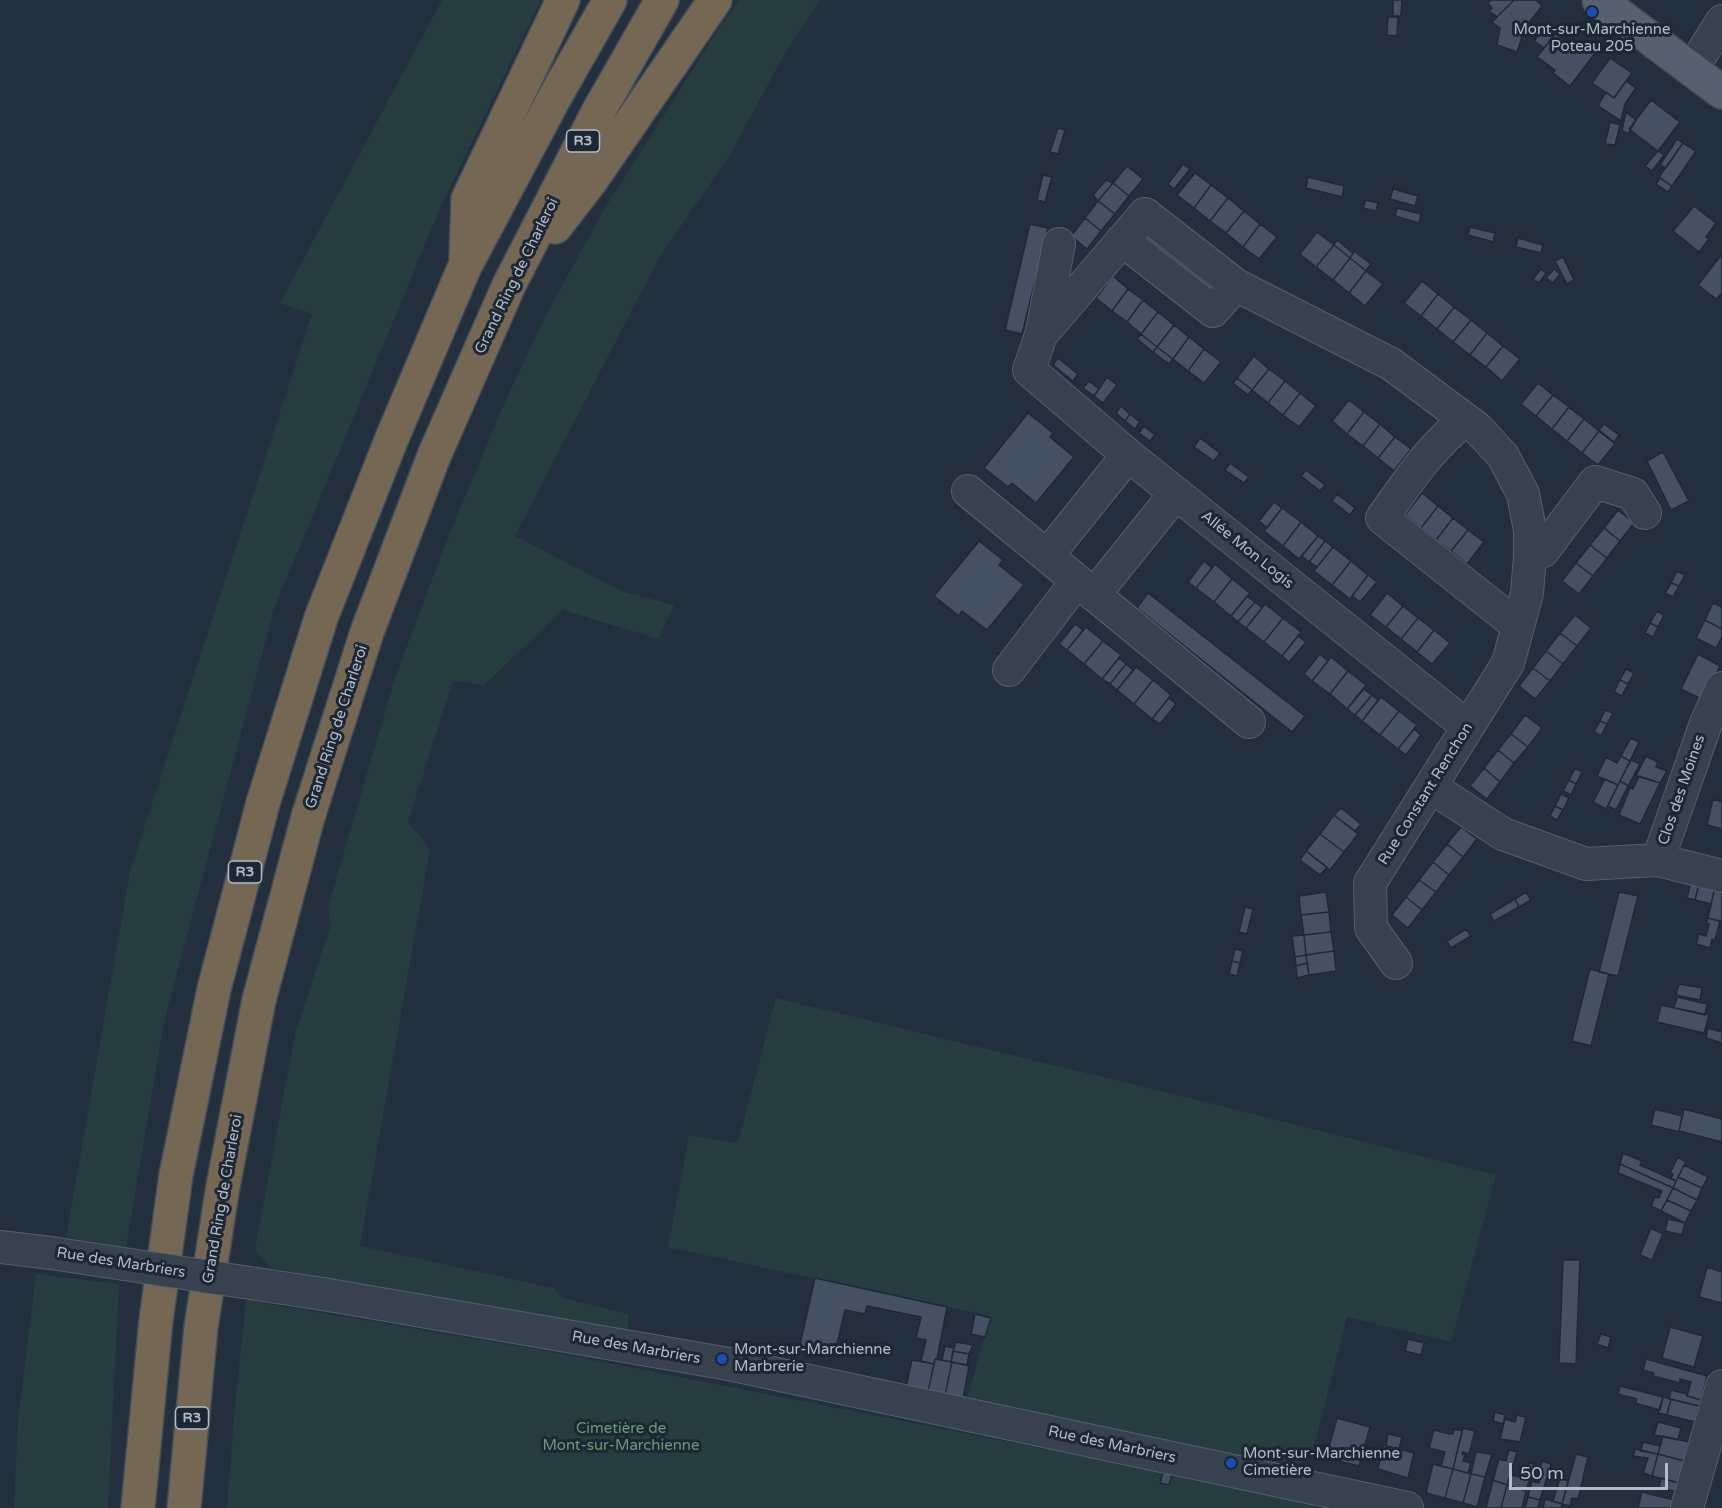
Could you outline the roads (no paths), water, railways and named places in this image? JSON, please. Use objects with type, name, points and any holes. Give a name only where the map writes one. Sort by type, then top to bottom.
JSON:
[{"type":"highway","points":[[465,266],[468,199],[563,0]]},
{"type":"highway","name":"R3","points":[[138,1508],[156,1320],[176,1175],[214,989],[263,803],[321,618],[392,438],[465,266],[556,95],[610,0]]},
{"type":"highway","name":"Grand Ring de Charleroi","points":[[184,1508],[201,1328],[223,1186],[259,1000],[302,840],[367,632],[434,456],[509,285],[597,114],[662,0]]},
{"type":"highway","points":[[509,285],[590,182],[715,0]]},
{"type":"main road","points":[[1599,0],[1722,92]]},
{"type":"street","points":[[1692,69],[1722,21]]},
{"type":"street","name":"Rue Constant Renchon","points":[[1029,370],[1041,335],[1122,240],[1213,311],[1236,285],[1391,364],[1477,428],[1503,456],[1523,494],[1530,530],[1527,593],[1508,663],[1370,883],[1371,928],[1396,963]]},
{"type":"street","points":[[1041,335],[1059,244]]},
{"type":"street","name":"Allée Mon Logis","points":[[1029,370],[1128,455],[1468,727]]},
{"type":"street","points":[[1465,420],[1444,436],[1382,518],[1518,626]]},
{"type":"street","points":[[1047,556],[1128,455]]},
{"type":"street","points":[[1530,556],[1543,551],[1596,483],[1633,494],[1646,513]]},
{"type":"street","points":[[968,491],[1249,722]]},
{"type":"street","points":[[1009,670],[1176,493]]},
{"type":"street","name":"Clos des Moines","points":[[1658,860],[1706,723],[1722,687]]},
{"type":"street","points":[[1431,787],[1503,834],[1586,864],[1658,860],[1722,876]]},
{"type":"street","name":"Rue des Marbriers","points":[[0,1247],[323,1294],[729,1364],[1407,1508]]},
{"type":"street","points":[[1687,1508],[1722,1386]]},
{"type":"place","name":"Mont-sur-Marchienne Poteau 205","points":[[1592,12]]},
{"type":"place","name":"Mont-sur-Marchienne Marbrerie","points":[[722,1359]]},
{"type":"place","name":"Mont-sur-Marchienne Cimetière","points":[[1231,1463]]},
{"type":"park label","name":"Cimetière de Mont-sur-Marchienne","points":[[621,1438]]}]
